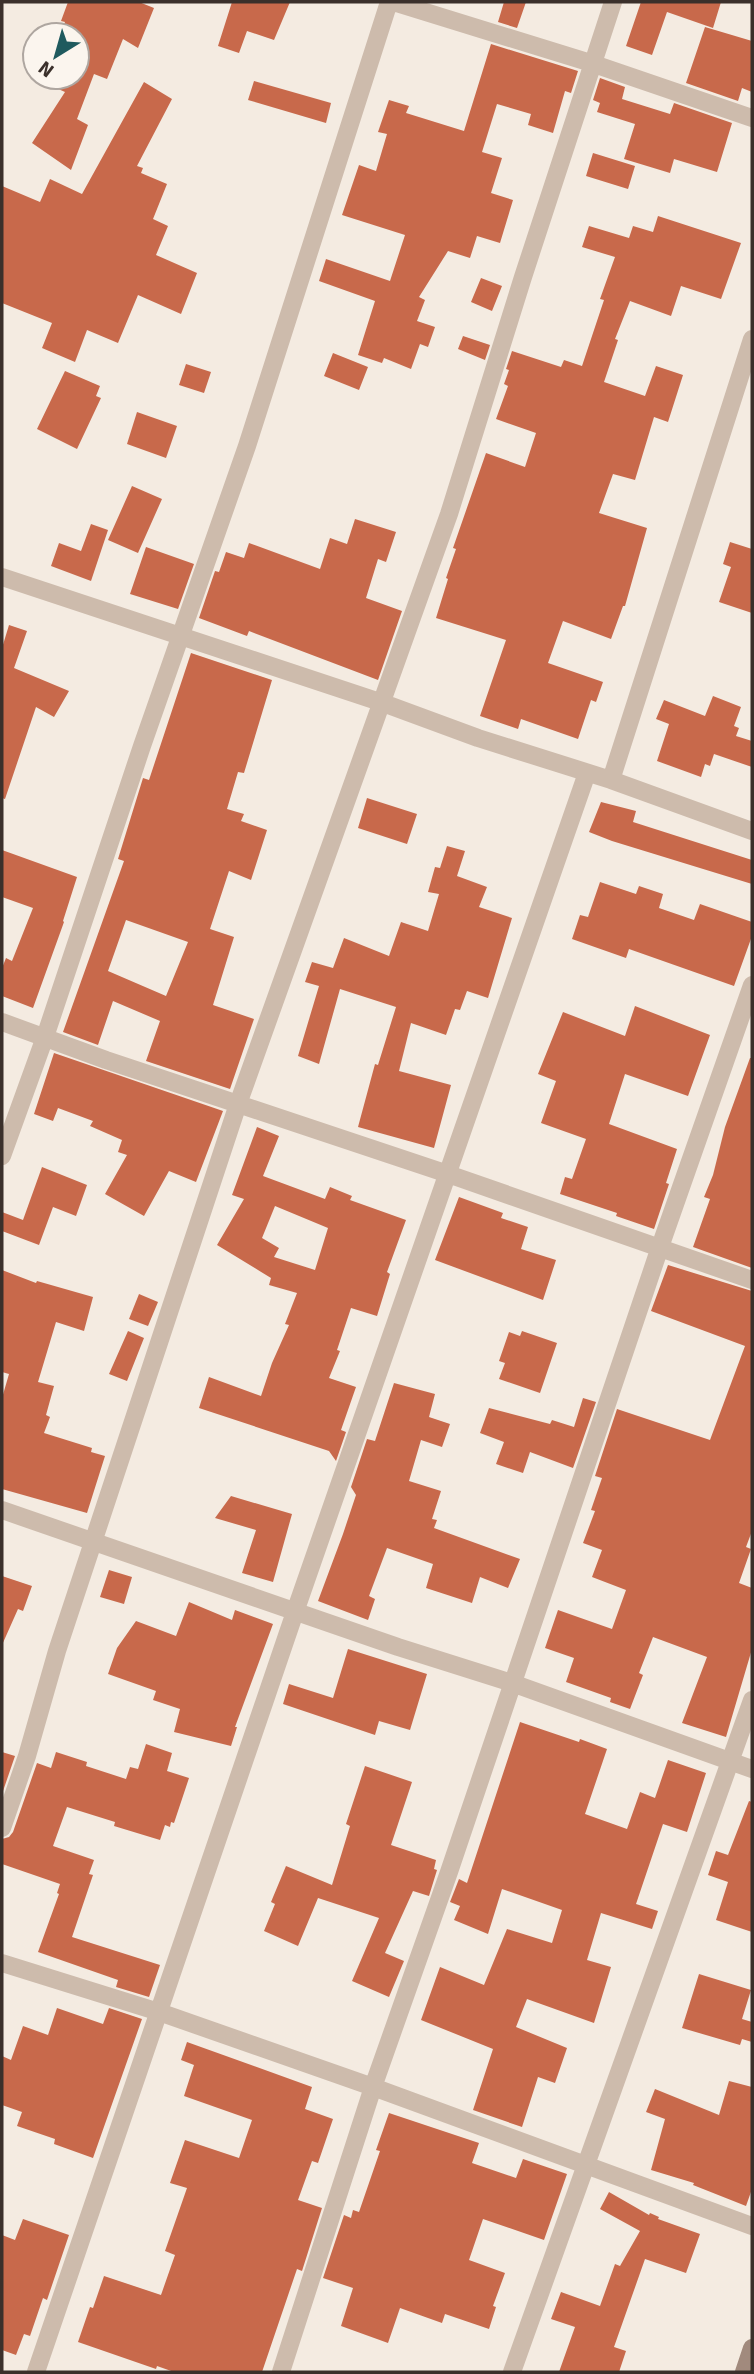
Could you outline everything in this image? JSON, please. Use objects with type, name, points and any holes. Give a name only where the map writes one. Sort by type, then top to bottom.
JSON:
[{"type":"street","points":[[2,1156],[247,446],[391,2],[592,63],[752,118]]},
{"type":"street","points":[[2,1828],[57,1651],[237,1104],[449,514],[613,2]]},
{"type":"street","points":[[611,780],[752,339]]},
{"type":"street","points":[[2,577],[383,702],[478,738],[611,780],[752,831]]},
{"type":"street","points":[[36,2372],[295,1612],[587,773]]},
{"type":"street","points":[[281,2372],[373,2087],[752,985]]},
{"type":"street","points":[[2,1022],[106,1060],[448,1174],[752,1280]]},
{"type":"street","points":[[2,1510],[295,1612],[512,1683],[752,1769]]},
{"type":"street","points":[[512,2372],[752,1700]]},
{"type":"street","points":[[2,1963],[159,2012],[373,2087],[752,2226]]},
{"type":"street","points":[[744,2372],[752,2348]]},
{"type":"building","points":[[68,2],[139,2],[154,8],[138,48],[123,39],[107,79],[94,74],[91,82],[91,21],[61,21]]},
{"type":"building","points":[[232,2],[290,2],[274,40],[247,31],[239,53],[218,46]]},
{"type":"building","points":[[504,2],[526,2],[517,28],[498,22]]},
{"type":"building","points":[[641,2],[721,2],[713,28],[667,12],[652,55],[626,46]]},
{"type":"building","points":[[705,27],[752,41],[752,92],[742,88],[738,101],[686,83]]},
{"type":"building","points":[[491,44],[578,71],[571,93],[565,91],[553,133],[528,125],[531,114],[497,104],[482,152],[502,158],[491,193],[513,200],[500,243],[477,236],[470,258],[448,251],[419,297],[425,300],[417,321],[435,327],[428,347],[420,344],[411,369],[384,358],[382,363],[358,355],[375,301],[319,281],[326,259],[390,281],[405,235],[342,215],[359,165],[376,171],[387,134],[378,132],[389,100],[409,106],[406,113],[464,131]]},
{"type":"building","points":[[600,78],[625,87],[622,99],[670,114],[674,103],[732,123],[717,172],[674,159],[670,173],[624,159],[635,124],[597,112],[600,103],[593,100]]},
{"type":"building","points":[[254,81],[331,103],[326,123],[248,100]]},
{"type":"building","points":[[144,82],[172,99],[137,166],[143,168],[141,173],[167,184],[153,219],[168,226],[156,255],[197,273],[181,314],[138,295],[118,343],[87,330],[75,362],[42,348],[52,323],[2,303],[2,186],[40,202],[50,179],[82,194]]},
{"type":"building","points":[[63,91],[88,91],[77,119],[88,125],[71,170],[32,143],[65,92]]},
{"type":"building","points":[[593,153],[635,166],[628,189],[586,176]]},
{"type":"building","points":[[658,216],[741,243],[721,299],[681,286],[671,316],[630,301],[615,339],[618,340],[604,382],[645,396],[656,366],[683,375],[668,422],[654,417],[635,480],[613,474],[599,513],[647,528],[625,606],[611,639],[563,621],[548,663],[603,682],[596,702],[591,700],[578,739],[521,719],[518,729],[480,716],[506,640],[436,618],[456,549],[453,548],[486,453],[525,467],[536,433],[496,419],[508,386],[504,384],[512,351],[561,367],[564,360],[582,366],[604,300],[600,299],[615,257],[582,247],[589,226],[629,238],[633,226],[653,232]]},
{"type":"building","points":[[481,278],[502,286],[492,311],[471,302]]},
{"type":"building","points":[[463,336],[490,345],[485,360],[458,349]]},
{"type":"building","points":[[333,353],[368,367],[359,390],[324,376]]},
{"type":"building","points":[[186,364],[211,372],[204,393],[179,385]]},
{"type":"building","points":[[65,371],[100,386],[96,396],[101,398],[77,449],[37,429]]},
{"type":"building","points":[[137,412],[177,426],[166,458],[127,444]]},
{"type":"building","points":[[132,486],[162,499],[138,553],[108,540]]},
{"type":"building","points":[[355,519],[396,532],[386,562],[378,559],[366,598],[402,611],[378,680],[249,631],[247,636],[199,618],[215,571],[219,572],[226,552],[244,558],[249,543],[320,569],[330,538],[347,544]]},
{"type":"building","points":[[91,524],[108,530],[91,581],[51,566],[59,543],[81,551]]},
{"type":"building","points":[[730,542],[752,549],[752,613],[719,602],[731,567],[723,564]]},
{"type":"building","points":[[146,547],[194,564],[178,609],[130,594]]},
{"type":"building","points":[[9,625],[27,631],[14,668],[69,691],[54,717],[36,707],[5,799],[2,798],[2,648]]},
{"type":"building","points":[[191,653],[272,680],[244,773],[238,772],[227,809],[244,814],[241,821],[267,830],[251,880],[229,871],[210,929],[234,937],[213,1005],[254,1019],[230,1089],[146,1061],[160,1021],[113,1001],[98,1045],[63,1032],[124,861],[118,859],[143,778],[149,780]],"holes":[[[126,920],[188,942],[166,996],[108,971]]]},
{"type":"building","points":[[713,696],[741,707],[734,726],[739,728],[736,736],[752,741],[752,767],[714,754],[710,766],[705,764],[701,777],[657,761],[669,724],[656,719],[664,700],[705,716]]},
{"type":"building","points":[[367,798],[417,814],[407,844],[358,828]]},
{"type":"building","points":[[601,802],[636,811],[633,822],[752,860],[752,884],[589,832]]},
{"type":"building","points":[[447,846],[465,851],[457,876],[487,887],[479,907],[512,918],[488,998],[467,991],[460,1010],[455,1009],[446,1035],[411,1023],[399,1071],[451,1085],[434,1148],[358,1127],[375,1064],[378,1065],[396,1007],[340,989],[319,1064],[298,1056],[319,986],[305,982],[312,962],[333,968],[344,938],[389,956],[401,922],[428,931],[439,894],[428,892],[435,867],[440,868]]},
{"type":"building","points":[[2,850],[77,877],[33,1008],[2,996],[2,968],[6,958],[12,961],[33,908],[2,897]]},
{"type":"building","points":[[600,882],[636,894],[639,886],[663,894],[659,908],[694,920],[700,904],[752,922],[752,936],[734,986],[629,949],[626,958],[572,939],[580,915],[588,917]]},
{"type":"building","points":[[635,1006],[710,1035],[688,1096],[625,1074],[609,1124],[677,1149],[654,1229],[560,1194],[565,1177],[572,1179],[586,1139],[541,1123],[556,1081],[538,1074],[563,1012],[625,1036]]},
{"type":"building","points":[[54,1053],[223,1111],[196,1182],[169,1171],[144,1216],[105,1194],[127,1155],[118,1152],[122,1140],[90,1126],[93,1121],[58,1108],[53,1121],[34,1114]]},
{"type":"building","points":[[750,1058],[752,1268],[693,1247],[710,1199],[704,1197],[713,1175],[725,1127]]},
{"type":"building","points":[[257,1127],[279,1136],[263,1176],[325,1199],[330,1187],[352,1196],[350,1200],[406,1220],[387,1272],[390,1274],[377,1316],[351,1308],[337,1350],[340,1351],[329,1378],[356,1387],[341,1430],[346,1432],[336,1461],[329,1451],[199,1408],[209,1377],[261,1396],[289,1325],[285,1324],[297,1293],[269,1285],[271,1278],[217,1245],[244,1199],[232,1195]],"holes":[[[275,1206],[328,1228],[315,1270],[274,1257],[279,1248],[262,1238]]]},
{"type":"building","points":[[42,1167],[87,1185],[76,1216],[53,1207],[39,1245],[2,1231],[2,1212],[23,1220]]},
{"type":"building","points":[[459,1197],[503,1213],[501,1218],[528,1227],[521,1249],[556,1260],[543,1300],[435,1260]]},
{"type":"building","points":[[668,1265],[752,1291],[752,1531],[746,1547],[751,1549],[739,1583],[752,1588],[752,1649],[726,1737],[682,1723],[707,1657],[653,1637],[639,1673],[643,1675],[630,1709],[610,1702],[611,1698],[566,1682],[574,1658],[545,1648],[558,1610],[612,1629],[626,1590],[592,1577],[602,1550],[583,1543],[595,1511],[591,1510],[602,1478],[595,1476],[617,1409],[710,1440],[745,1346],[651,1311]]},
{"type":"building","points":[[2,1270],[36,1283],[37,1281],[93,1297],[84,1331],[56,1322],[38,1382],[54,1386],[46,1415],[50,1417],[44,1433],[92,1448],[91,1452],[105,1456],[87,1513],[2,1489],[2,1398],[9,1374],[2,1372]]},
{"type":"building","points":[[139,1294],[158,1302],[148,1326],[129,1319]]},
{"type":"building","points":[[128,1331],[144,1338],[127,1381],[109,1374]]},
{"type":"building","points":[[522,1331],[557,1343],[540,1393],[499,1379],[505,1363],[499,1361],[509,1332],[520,1336]]},
{"type":"building","points":[[394,1383],[435,1394],[429,1417],[450,1424],[442,1447],[421,1440],[409,1481],[441,1491],[432,1519],[437,1520],[434,1528],[520,1559],[508,1588],[480,1577],[472,1603],[426,1588],[433,1564],[387,1548],[369,1596],[375,1599],[368,1620],[318,1601],[356,1495],[351,1487],[367,1439],[375,1441]]},
{"type":"building","points":[[583,1398],[596,1402],[573,1468],[530,1452],[523,1473],[496,1464],[504,1442],[480,1433],[489,1408],[550,1424],[552,1420],[574,1427]]},
{"type":"building","points":[[231,1496],[292,1514],[273,1582],[242,1573],[256,1530],[215,1518]]},
{"type":"building","points":[[109,1570],[132,1577],[124,1604],[100,1597]]},
{"type":"building","points":[[2,1576],[32,1586],[23,1611],[18,1609],[2,1645]]},
{"type":"building","points":[[189,1602],[232,1620],[235,1610],[273,1624],[235,1727],[231,1746],[174,1732],[180,1709],[153,1700],[156,1691],[108,1674],[117,1648],[136,1621],[176,1636]]},
{"type":"building","points":[[348,1649],[427,1674],[410,1730],[379,1721],[375,1735],[283,1704],[289,1684],[333,1698]]},
{"type":"building","points":[[520,1722],[607,1749],[585,1814],[627,1829],[640,1792],[655,1798],[668,1760],[706,1773],[687,1832],[663,1824],[636,1904],[658,1911],[652,1929],[601,1913],[587,1960],[611,1967],[594,2023],[527,1999],[516,2027],[567,2048],[555,2083],[538,2077],[522,2127],[473,2110],[493,2049],[421,2020],[440,1967],[484,1985],[507,1929],[552,1943],[562,1910],[502,1889],[488,1934],[454,1920],[460,1906],[450,1902],[459,1879],[467,1883]]},
{"type":"building","points":[[146,1744],[172,1753],[167,1771],[189,1778],[174,1823],[171,1822],[170,1827],[165,1825],[160,1840],[114,1826],[115,1822],[67,1807],[53,1846],[94,1860],[89,1874],[93,1875],[72,1937],[160,1965],[149,1997],[116,1987],[118,1980],[38,1952],[59,1894],[60,1884],[2,1864],[2,1839],[13,1832],[37,1763],[51,1768],[56,1752],[87,1762],[86,1766],[126,1779],[130,1767],[138,1769]]},
{"type":"building","points":[[2,1752],[15,1756],[2,1794]]},
{"type":"building","points":[[365,1766],[412,1782],[391,1845],[436,1860],[434,1869],[437,1870],[429,1896],[413,1891],[385,1953],[404,1961],[389,1997],[352,1981],[379,1918],[318,1898],[298,1946],[264,1931],[275,1904],[271,1902],[286,1866],[332,1885],[350,1826],[346,1824]]},
{"type":"building","points":[[749,1801],[752,1802],[752,1932],[716,1920],[728,1882],[708,1875],[716,1851],[728,1855]]},
{"type":"building","points":[[699,1974],[751,1990],[742,2019],[752,2022],[752,2042],[742,2039],[740,2045],[682,2028]]},
{"type":"building","points":[[57,2008],[103,2024],[109,2008],[142,2019],[93,2158],[54,2144],[55,2139],[17,2126],[22,2112],[2,2105],[2,2056],[11,2060],[23,2026],[48,2035]]},
{"type":"building","points":[[187,2042],[312,2087],[305,2109],[333,2119],[318,2163],[312,2161],[298,2200],[322,2208],[302,2271],[297,2269],[262,2372],[174,2372],[157,2366],[156,2369],[78,2342],[104,2276],[161,2295],[175,2255],[165,2251],[187,2188],[170,2183],[185,2140],[239,2158],[252,2120],[184,2096],[194,2065],[181,2060]]},
{"type":"building","points":[[729,2081],[752,2087],[752,2189],[746,2206],[693,2185],[694,2183],[651,2170],[665,2119],[646,2112],[655,2089],[719,2115]]},
{"type":"building","points":[[389,2113],[479,2143],[472,2163],[516,2178],[523,2159],[567,2174],[544,2240],[483,2219],[469,2260],[505,2273],[493,2306],[496,2307],[489,2329],[445,2314],[442,2323],[400,2308],[388,2343],[341,2326],[353,2288],[323,2278],[344,2215],[351,2218],[353,2210],[359,2212],[380,2151],[376,2150]]},
{"type":"building","points":[[609,2192],[649,2215],[650,2213],[659,2217],[658,2219],[700,2234],[686,2273],[645,2259],[614,2347],[626,2351],[619,2372],[559,2372],[575,2327],[551,2319],[561,2292],[600,2306],[615,2264],[620,2266],[640,2231],[600,2209]]},
{"type":"building","points":[[23,2219],[69,2235],[47,2300],[43,2298],[30,2336],[24,2334],[16,2355],[2,2350],[2,2235],[15,2240]]}]
